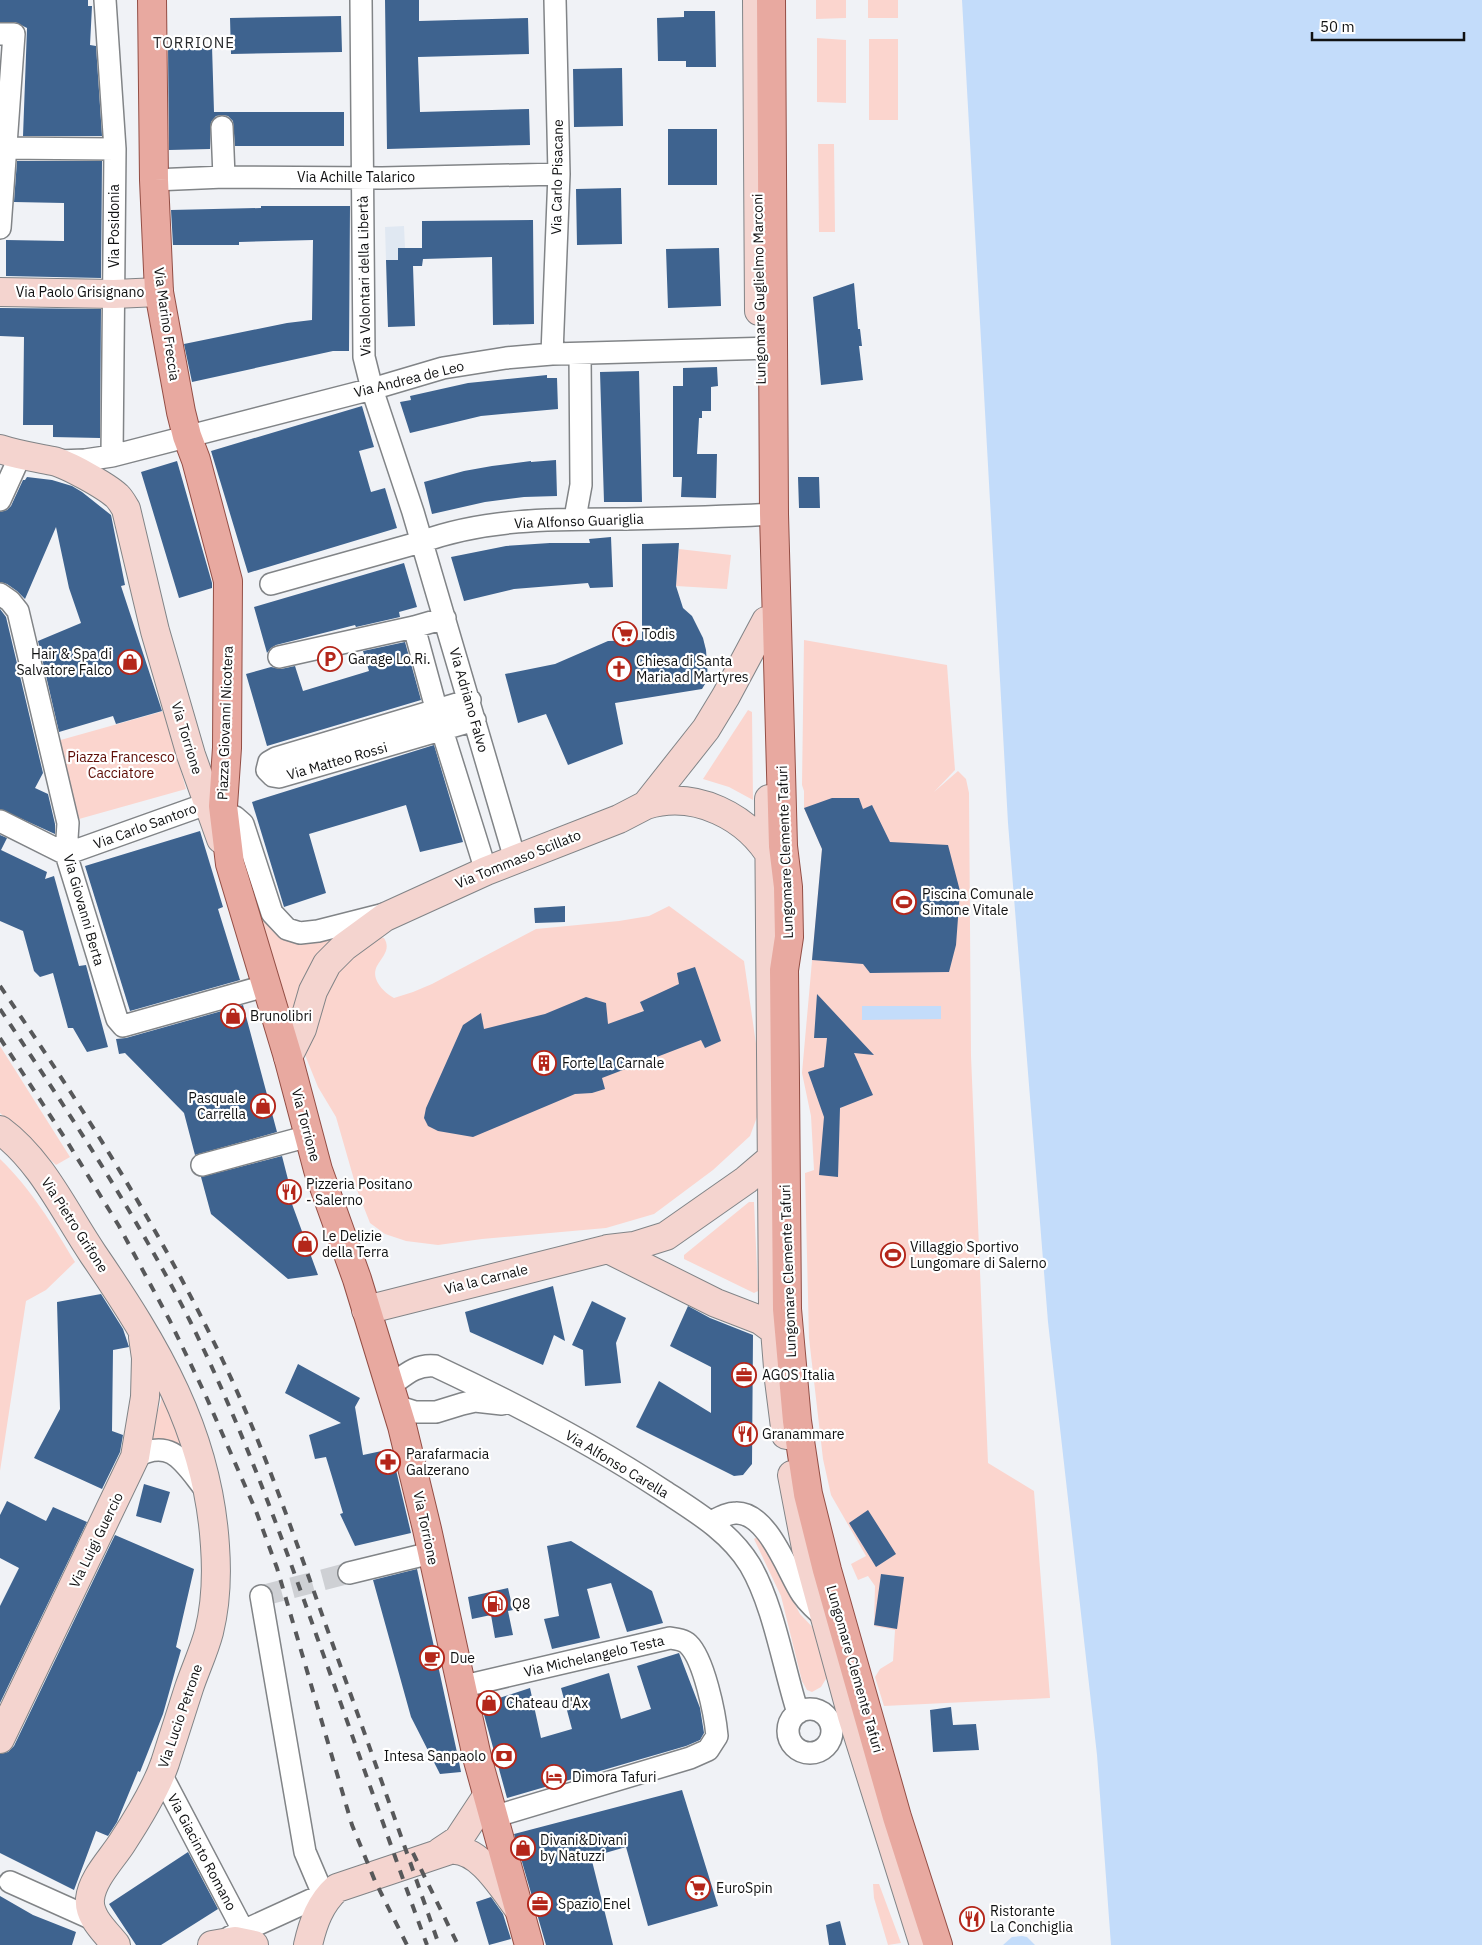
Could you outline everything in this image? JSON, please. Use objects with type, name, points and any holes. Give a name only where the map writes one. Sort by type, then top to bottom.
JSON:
[{"type":"main road","name":"Via Marino Freccia","points":[[152,0],[154,180],[159,292],[181,412],[196,460],[228,581]]},
{"type":"main road","name":"Lungomare Guglielmo Marconi","points":[[770,578],[766,348],[771,0]]},
{"type":"main road","name":"Lungomare Clemente Tafuri","points":[[770,578],[783,846],[788,888],[789,937],[784,970],[779,1152],[788,1317],[797,1421],[808,1494],[835,1626],[867,1738],[938,1945]]},
{"type":"main road","name":"Piazza Giovanni Nicotera","points":[[228,581],[227,748],[223,792],[216,808],[230,864]]},
{"type":"main road","name":"Via Torrione","points":[[230,864],[288,1057],[318,1170],[366,1310],[410,1455],[460,1687],[490,1807],[529,1945]]},
{"type":"street","name":"Via Posidonia","points":[[105,0],[115,149],[112,456]]},
{"type":"street","name":"Via Volontari della Libertà","points":[[361,0],[364,357],[372,389],[413,512],[421,542]]},
{"type":"street","name":"Via Carlo Pisacane","points":[[552,354],[559,174],[555,0]]},
{"type":"street","name":"Lungomare Guglielmo Marconi","points":[[757,0],[766,348]]},
{"type":"street","points":[[0,34],[14,34],[3,148],[0,228]]},
{"type":"street","points":[[222,126],[224,177]]},
{"type":"street","points":[[3,148],[115,149]]},
{"type":"street","name":"Via Achille Talarico","points":[[154,180],[224,177],[362,178],[559,174]]},
{"type":"street","name":"Via Paolo Grisignano","points":[[0,292],[114,294],[159,292]]},
{"type":"street","name":"Via Andrea de Leo","points":[[112,456],[372,389],[443,368],[506,358],[552,354],[766,348]]},
{"type":"street","points":[[575,518],[581,484],[580,354]]},
{"type":"street","points":[[0,500],[10,452]]},
{"type":"street","name":"Via Torrione","points":[[10,452],[55,461],[110,490],[126,509],[155,631],[191,755],[216,808]]},
{"type":"street","points":[[55,461],[85,460],[112,456]]},
{"type":"street","name":"Via Alfonso Guariglia","points":[[271,584],[438,536],[476,527],[575,518],[625,519],[768,514]]},
{"type":"street","name":"Via Adriano Falvo","points":[[421,542],[515,859]]},
{"type":"street","name":"Lungomare Clemente Tafuri","points":[[770,578],[766,621],[769,853],[779,1152],[773,1305],[779,1380],[799,1517],[835,1626],[842,1679],[867,1738],[924,1945]]},
{"type":"street","name":"Via Giovanni Berta","points":[[0,594],[10,601],[18,611],[68,823],[66,854],[117,1019],[123,1026],[266,986]]},
{"type":"street","points":[[280,657],[414,627],[445,618]]},
{"type":"street","name":"Via Tommaso Scillato","points":[[646,805],[706,729],[766,621]]},
{"type":"street","points":[[414,627],[439,720],[486,872]]},
{"type":"street","name":"Via Matteo Rossi","points":[[439,720],[276,758],[269,762],[267,770],[273,776],[279,777],[472,710]]},
{"type":"street","name":"Via Tommaso Scillato","points":[[216,808],[235,817],[243,824],[272,913],[287,929],[300,933],[318,931],[390,913],[515,859],[618,819],[646,805],[672,799],[702,804],[716,809],[748,829],[769,853],[777,867],[779,936],[784,970]]},
{"type":"street","name":"Via Carlo Santoro","points":[[66,854],[216,808]]},
{"type":"street","points":[[0,821],[66,854]]},
{"type":"street","name":"Via Tommaso Scillato","points":[[288,1057],[302,1029],[312,991],[327,964],[344,947],[390,913]]},
{"type":"street","name":"Via Pietro Grifone","points":[[0,1130],[13,1140],[42,1174],[142,1328]]},
{"type":"street","points":[[202,1165],[309,1136]]},
{"type":"street","name":"Via la Carnale","points":[[366,1310],[608,1249],[634,1246],[666,1236],[746,1180],[779,1152]]},
{"type":"street","points":[[608,1249],[716,1303],[760,1320],[775,1331]]},
{"type":"street","name":"Via Luigi Guercio","points":[[0,1739],[136,1457],[145,1397],[146,1358],[142,1328]]},
{"type":"street","name":"Via Lucio Petrone","points":[[116,1945],[90,1910],[90,1897],[96,1881],[123,1842],[161,1774],[209,1631],[217,1578],[213,1519],[203,1466],[194,1438],[164,1367],[142,1328]]},
{"type":"street","name":"Via Alfonso Carella","points":[[522,1408],[475,1401],[436,1412],[415,1412],[393,1396],[414,1368],[425,1365],[435,1366],[522,1408],[630,1469],[711,1522],[738,1549],[756,1578],[765,1599],[787,1681],[804,1711]]},
{"type":"street","name":"Via Lucio Petrone","points":[[136,1457],[148,1450],[160,1449],[171,1452],[184,1462],[208,1493]]},
{"type":"street","points":[[711,1522],[725,1515],[737,1513],[743,1514],[762,1526],[784,1559],[801,1593],[835,1626]]},
{"type":"street","points":[[348,1573],[431,1553]]},
{"type":"street","points":[[261,1596],[305,1852],[332,1892]]},
{"type":"street","name":"Via Michelangelo Testa","points":[[460,1687],[670,1638],[686,1642],[695,1652],[714,1711],[717,1736],[708,1750],[690,1758],[490,1807]]},
{"type":"street","points":[[804,1711],[818,1711],[829,1720],[832,1728],[829,1742],[818,1752],[810,1754],[797,1750],[789,1738],[788,1730],[793,1717],[804,1711],[827,1702],[842,1679]]},
{"type":"street","points":[[832,1735],[849,1740],[867,1738]]},
{"type":"street","name":"Via Giacinto Romano","points":[[161,1774],[248,1938]]},
{"type":"street","points":[[213,1945],[248,1938],[332,1892],[440,1852],[458,1840],[490,1807]]},
{"type":"street","points":[[440,1852],[464,1850],[474,1857],[492,1874],[518,1908]]},
{"type":"street","name":"Via Lucio Petrone","points":[[10,1882],[97,1921]]},
{"type":"street","points":[[308,1945],[315,1921],[332,1892]]},
{"type":"shaded area","points":[[404,226],[405,248],[398,248],[398,260],[386,260],[385,227]]},
{"type":"green space","points":[[816,0],[846,0],[846,18],[816,19]]},
{"type":"green space","points":[[868,0],[898,0],[898,18],[868,18]]},
{"type":"green space","points":[[817,38],[846,40],[846,103],[817,102]]},
{"type":"green space","points":[[869,39],[898,39],[898,120],[869,120]]},
{"type":"green space","points":[[818,144],[834,144],[835,232],[819,232]]},
{"type":"green space","points":[[679,549],[731,555],[727,589],[676,586]]},
{"type":"green space","name":"Villaggio Sportivo Lungomare di Salerno","points":[[804,640],[947,665],[955,770],[934,792],[958,771],[966,779],[969,793],[971,1056],[988,1463],[1034,1491],[1050,1698],[884,1706],[875,1677],[880,1669],[893,1661],[895,1630],[874,1626],[875,1586],[868,1576],[858,1580],[851,1564],[866,1556],[831,1495],[823,1459],[809,1338],[805,1173],[814,1170],[811,1116],[802,1073],[822,849],[804,808],[802,785]]},
{"type":"green space","points":[[748,710],[752,712],[753,800],[729,787],[703,779]]},
{"type":"green space","name":"Piazza Francesco Cacciatore","points":[[164,711],[186,789],[79,819],[57,741]]},
{"type":"green space","points":[[251,900],[268,920],[319,940],[338,938],[309,977],[288,1018]]},
{"type":"green space","points":[[669,906],[744,961],[762,1085],[757,1117],[750,1136],[713,1170],[654,1214],[606,1228],[482,1239],[438,1245],[406,1241],[385,1234],[370,1223],[357,1190],[336,1117],[318,1087],[305,1055],[308,1031],[337,965],[377,936],[384,938],[387,946],[384,956],[375,971],[375,976],[382,989],[394,998],[432,984],[536,929],[619,921],[649,916]]},
{"type":"green space","points":[[0,1046],[70,1157],[56,1165],[0,1113]]},
{"type":"green space","points":[[0,1159],[32,1195],[75,1262],[46,1290],[26,1301],[0,1471]]},
{"type":"green space","points":[[749,1202],[754,1202],[758,1291],[754,1293],[684,1259],[684,1255]]},
{"type":"green space","points":[[164,1386],[183,1445],[162,1439],[147,1440],[160,1405]]},
{"type":"green space","points":[[759,1535],[800,1614],[819,1634],[829,1674],[821,1687],[812,1692],[807,1690],[802,1681],[781,1596],[754,1539]]},
{"type":"green space","points":[[873,1884],[879,1884],[901,1943],[888,1945],[874,1898]]},
{"type":"water","points":[[962,0],[1482,0],[1482,1945],[1111,1945],[1097,1755],[1048,1322],[1008,823]]},
{"type":"water","points":[[862,1006],[941,1006],[941,1019],[862,1020]]},
{"type":"water","points":[[1012,1937],[1027,1937],[1035,1945],[1003,1945]]},
{"type":"building","points":[[0,0],[88,0],[88,6],[92,6],[90,45],[96,46],[102,136],[23,136],[27,28],[15,22],[0,22]]},
{"type":"building","points":[[385,0],[419,0],[419,21],[528,18],[529,54],[418,57],[420,112],[529,109],[530,145],[387,149]]},
{"type":"building","points":[[684,11],[715,11],[716,67],[686,67],[686,61],[658,61],[657,18],[684,17]]},
{"type":"building","points":[[341,16],[342,52],[231,54],[230,18]]},
{"type":"building","points":[[212,46],[214,112],[344,112],[344,146],[235,146],[233,121],[228,116],[222,115],[216,116],[211,122],[210,149],[169,150],[168,47]]},
{"type":"building","points":[[622,68],[623,126],[574,127],[573,69]]},
{"type":"building","points":[[668,129],[717,129],[717,185],[668,185]]},
{"type":"building","points":[[17,161],[102,161],[101,278],[6,276],[6,240],[64,241],[64,203],[14,202]]},
{"type":"building","points":[[621,188],[622,244],[577,245],[576,189]]},
{"type":"building","points":[[261,206],[350,206],[349,351],[333,351],[192,382],[184,344],[287,323],[312,320],[313,240],[239,242],[239,245],[173,245],[171,210],[261,208]]},
{"type":"building","points":[[533,220],[534,324],[493,325],[492,257],[423,259],[422,266],[413,266],[415,326],[388,327],[386,260],[398,260],[398,248],[422,248],[422,221]]},
{"type":"building","points":[[719,248],[721,306],[668,308],[666,249]]},
{"type":"building","points":[[854,283],[858,329],[860,329],[862,346],[859,346],[863,380],[821,385],[813,297]]},
{"type":"building","points":[[0,308],[101,309],[100,438],[53,437],[53,425],[23,425],[24,337],[0,336]]},
{"type":"building","points":[[717,367],[718,386],[711,387],[711,411],[702,411],[702,418],[699,418],[697,454],[717,454],[716,498],[681,497],[682,477],[673,477],[673,386],[683,386],[683,368]]},
{"type":"building","points":[[639,371],[642,502],[604,502],[600,372]]},
{"type":"building","points":[[547,375],[547,378],[557,378],[558,409],[481,416],[410,433],[400,402],[411,400],[410,396],[468,383]]},
{"type":"building","points":[[362,406],[374,447],[359,451],[371,492],[385,488],[397,528],[248,573],[211,451]]},
{"type":"building","points":[[556,460],[557,496],[524,497],[485,502],[432,514],[424,482],[464,471],[492,466]]},
{"type":"building","points":[[177,461],[212,583],[212,588],[179,598],[141,472]]},
{"type":"building","points":[[27,477],[52,480],[72,486],[111,515],[125,585],[121,586],[162,711],[116,724],[113,716],[59,732],[38,641],[81,623],[69,588],[56,527],[25,599],[7,584],[0,582],[0,512],[7,510],[11,506],[23,480]]},
{"type":"building","points":[[798,477],[819,477],[820,508],[799,508]]},
{"type":"building","points":[[611,537],[613,587],[590,588],[588,583],[514,589],[464,601],[451,557],[506,546],[590,543],[589,539]]},
{"type":"building","name":"Chiesa di Santa Maria ad Martyres","points":[[679,543],[676,586],[683,608],[692,616],[703,638],[706,650],[708,679],[702,689],[615,703],[623,744],[568,765],[546,714],[518,723],[505,674],[555,664],[608,641],[642,640],[642,544]]},
{"type":"building","points":[[404,563],[417,607],[399,612],[400,617],[356,627],[355,625],[276,645],[267,653],[254,607]]},
{"type":"building","points":[[0,609],[6,617],[43,773],[35,788],[48,794],[55,824],[55,834],[0,809]]},
{"type":"building","points":[[405,642],[421,700],[267,746],[246,674],[271,667],[281,669],[295,666],[303,691],[369,671],[363,651]]},
{"type":"building","points":[[434,745],[463,842],[420,852],[406,805],[309,834],[326,893],[284,907],[252,802]]},
{"type":"building","name":"Piscina Comunale Simone Vitale","points":[[832,798],[859,798],[863,809],[872,805],[890,842],[948,845],[960,891],[956,945],[949,972],[870,973],[863,964],[812,960],[822,849],[804,808]]},
{"type":"building","points":[[200,831],[223,907],[218,909],[240,980],[130,1011],[85,866]]},
{"type":"building","points":[[0,835],[7,838],[1,850],[47,872],[45,879],[54,876],[79,966],[86,965],[108,1047],[87,1052],[73,1028],[68,1028],[53,973],[40,977],[34,971],[23,931],[0,921]]},
{"type":"building","points":[[565,906],[565,922],[535,923],[534,908]]},
{"type":"building","name":"Forte La Carnale","points":[[695,967],[721,1041],[705,1048],[701,1040],[602,1078],[605,1089],[592,1093],[575,1094],[473,1137],[438,1131],[428,1126],[424,1118],[426,1108],[463,1025],[481,1013],[484,1029],[545,1014],[586,997],[606,1003],[608,1024],[644,1011],[640,1002],[679,984],[677,973]]},
{"type":"building","points":[[817,994],[874,1055],[854,1053],[873,1095],[840,1108],[838,1177],[819,1175],[824,1117],[808,1072],[824,1067],[827,1038],[814,1038]]},
{"type":"building","points":[[243,1005],[277,1132],[195,1155],[184,1113],[125,1053],[119,1054],[116,1039],[126,1038]]},
{"type":"building","points":[[282,1156],[294,1203],[292,1204],[318,1275],[288,1279],[211,1214],[201,1177]]},
{"type":"building","points":[[553,1286],[565,1341],[554,1335],[543,1365],[470,1332],[465,1312]]},
{"type":"building","points":[[101,1294],[123,1329],[129,1347],[113,1350],[112,1431],[123,1435],[120,1452],[102,1489],[34,1458],[60,1409],[57,1302]]},
{"type":"building","points":[[592,1301],[626,1318],[616,1343],[621,1383],[585,1386],[583,1350],[572,1345]]},
{"type":"building","points":[[688,1306],[710,1318],[753,1335],[752,1464],[743,1475],[734,1476],[636,1427],[659,1381],[711,1413],[711,1367],[670,1346]]},
{"type":"building","points":[[298,1364],[360,1398],[355,1407],[363,1455],[391,1449],[411,1533],[355,1546],[340,1514],[343,1513],[326,1457],[315,1459],[309,1435],[341,1423],[285,1393]]},
{"type":"building","points":[[144,1484],[170,1492],[161,1523],[136,1516]]},
{"type":"building","points":[[7,1501],[46,1521],[53,1507],[87,1522],[0,1703],[0,1606],[19,1568],[0,1558],[0,1515]]},
{"type":"building","points":[[868,1510],[896,1554],[876,1567],[849,1523]]},
{"type":"building","points":[[115,1535],[194,1569],[176,1647],[181,1650],[163,1714],[140,1772],[138,1771],[117,1822],[108,1836],[96,1831],[74,1890],[0,1853],[0,1754],[8,1752],[14,1746]]},
{"type":"building","points":[[571,1541],[652,1591],[663,1623],[627,1632],[611,1583],[587,1589],[600,1638],[552,1649],[544,1619],[559,1616],[547,1546]]},
{"type":"building","points":[[417,1569],[461,1772],[440,1774],[411,1717],[373,1580]]},
{"type":"building","points":[[881,1574],[904,1577],[897,1629],[874,1625]]},
{"type":"building","points":[[508,1588],[513,1610],[508,1611],[513,1635],[495,1638],[491,1615],[472,1619],[468,1597]]},
{"type":"building","points":[[679,1653],[700,1708],[704,1733],[700,1740],[686,1746],[507,1798],[481,1704],[530,1688],[541,1738],[572,1729],[561,1688],[609,1673],[621,1719],[651,1709],[637,1666]]},
{"type":"building","points":[[951,1707],[953,1725],[976,1724],[979,1750],[933,1752],[930,1710]]},
{"type":"building","points":[[682,1790],[718,1906],[648,1926],[626,1847],[591,1857],[613,1945],[546,1945],[514,1834]]},
{"type":"building","points":[[188,1852],[218,1909],[161,1945],[136,1945],[109,1904]]},
{"type":"building","points":[[0,1896],[33,1915],[76,1932],[72,1945],[0,1945]]},
{"type":"building","points":[[491,1897],[503,1914],[511,1939],[489,1945],[476,1902]]},
{"type":"building","points":[[840,1921],[846,1945],[829,1945],[826,1925]]},
{"type":"tunnel","points":[[261,1596],[349,1573]]},
{"type":"railway","points":[[0,986],[61,1077],[119,1169],[173,1264],[223,1361],[253,1428],[292,1530],[439,1945]]},
{"type":"railway","points":[[0,1009],[123,1200],[168,1279],[208,1358],[242,1436],[273,1516],[427,1945]]},
{"type":"railway","points":[[0,1038],[119,1226],[170,1321],[205,1394],[256,1511],[277,1568],[352,1825],[375,1881],[407,1945]]},
{"type":"railway","points":[[413,1853],[458,1945]]},
{"type":"place","name":"Todis","points":[[625,634]]},
{"type":"place","name":"Garage Lo.Ri.","points":[[330,659]]},
{"type":"place","name":"Hair & Spa di Salvatore Falco","points":[[130,662]]},
{"type":"place","name":"Chiesa di Santa Maria ad Martyres","points":[[619,669]]},
{"type":"place","name":"Piscina Comunale Simone Vitale","points":[[904,902]]},
{"type":"place","name":"Brunolibri","points":[[233,1016]]},
{"type":"place","name":"Forte La Carnale","points":[[544,1063]]},
{"type":"place","name":"Pasquale Carrella","points":[[263,1106]]},
{"type":"place","name":"Pizzeria Positano - Salerno","points":[[289,1192]]},
{"type":"place","name":"Le Delizie della Terra","points":[[305,1244]]},
{"type":"place","name":"Villaggio Sportivo Lungomare di Salerno","points":[[893,1255]]},
{"type":"place","name":"AGOS Italia","points":[[744,1375]]},
{"type":"place","name":"Granammare","points":[[745,1434]]},
{"type":"place","name":"Parafarmacia Galzerano","points":[[388,1462]]},
{"type":"place","name":"Q8","points":[[495,1604]]},
{"type":"place","name":"Due","points":[[432,1658]]},
{"type":"place","name":"Chateau d'Ax","points":[[489,1703]]},
{"type":"place","name":"Intesa Sanpaolo","points":[[504,1756]]},
{"type":"place","name":"Dimora Tafuri","points":[[554,1777]]},
{"type":"place","name":"Divani&Divani by Natuzzi","points":[[523,1848]]},
{"type":"place","name":"EuroSpin","points":[[698,1888]]},
{"type":"place","name":"Spazio Enel","points":[[540,1904]]},
{"type":"place","name":"Ristorante La Conchiglia","points":[[972,1919]]},
{"type":"district","name":"TORRIONE","points":[[194,42]]}]
